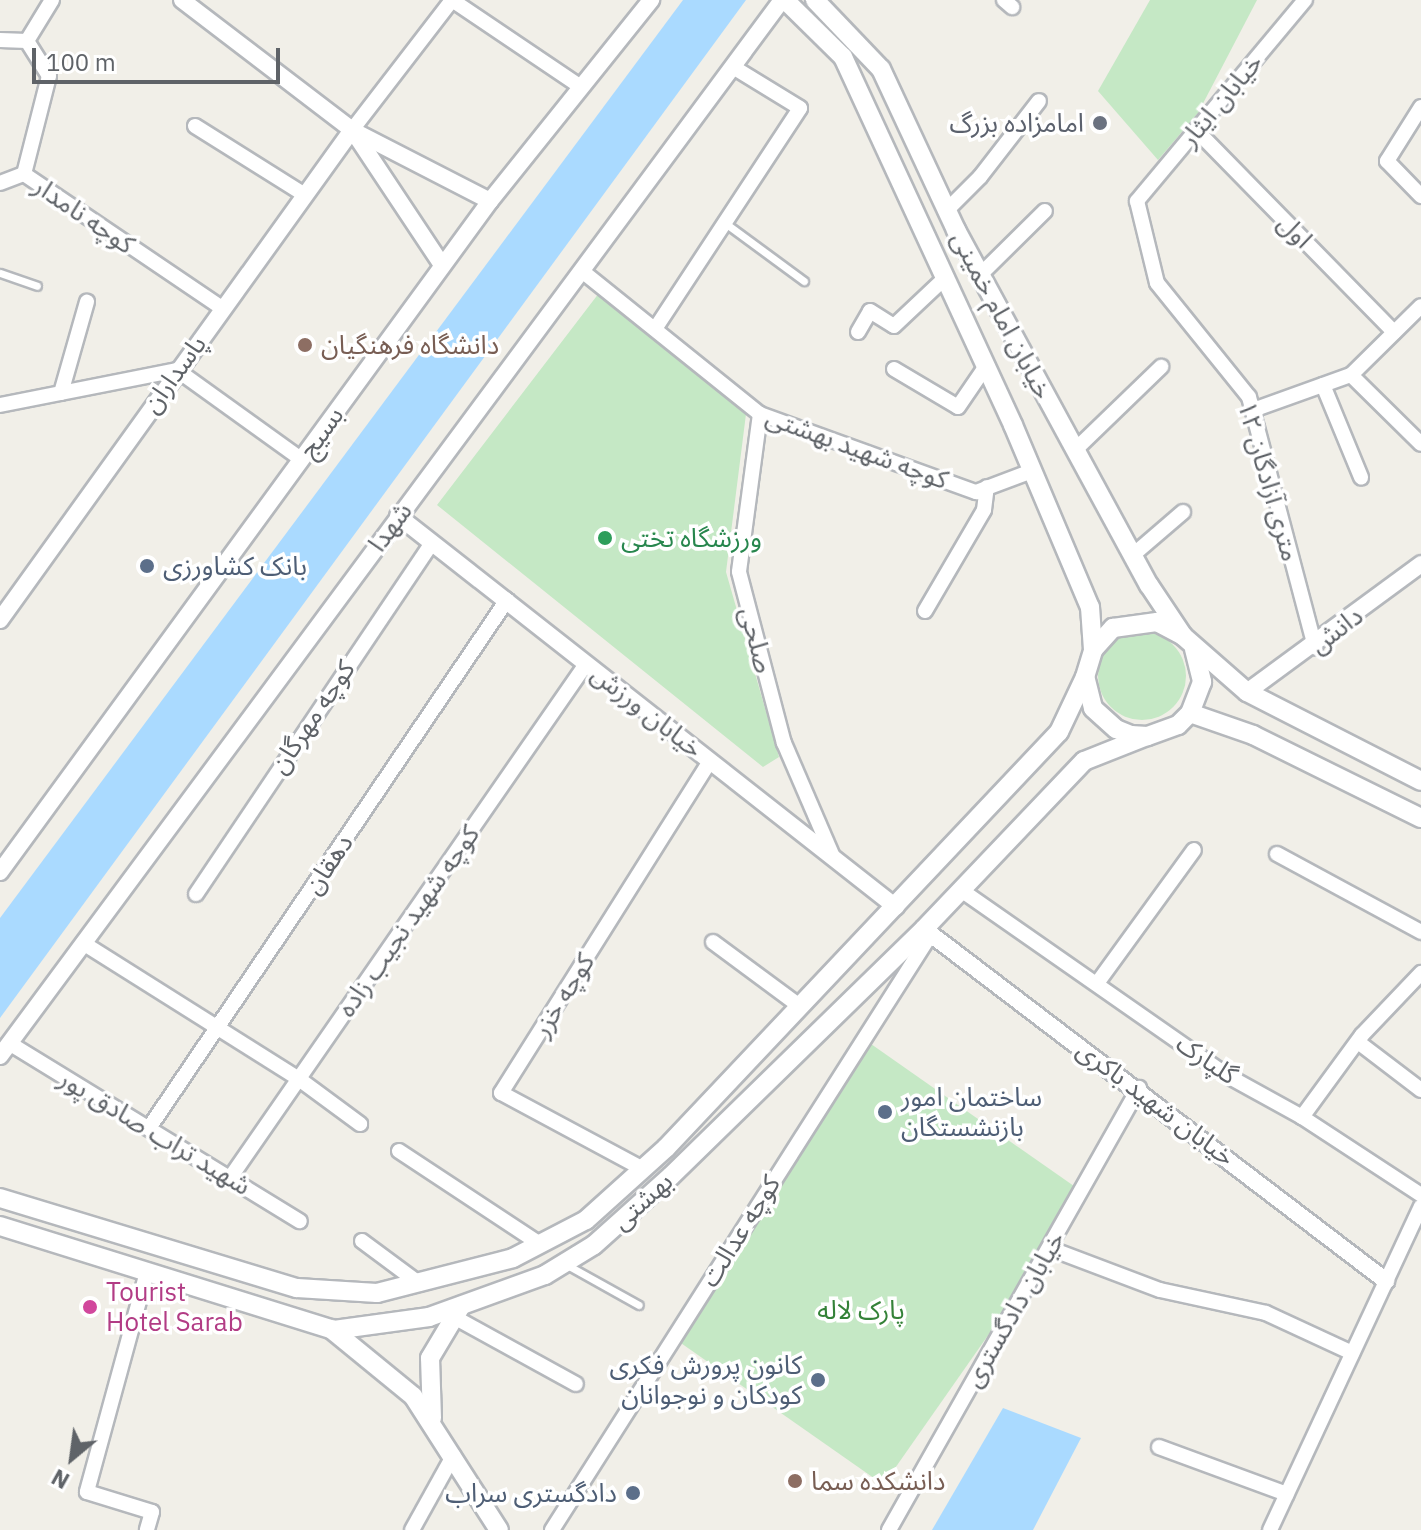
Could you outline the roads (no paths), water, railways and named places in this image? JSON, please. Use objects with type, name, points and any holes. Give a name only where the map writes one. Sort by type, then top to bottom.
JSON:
[{"type":"main road","name":"خیابان امام خمینی","points":[[784,0],[843,57],[986,366],[1090,607],[1093,650]]},
{"type":"main road","name":"خیابان امام خمینی","points":[[815,0],[881,69],[980,275],[1133,555],[1188,643],[1247,692],[1421,781]]},
{"type":"main road","points":[[1142,620],[1188,643],[1202,682],[1190,713],[1171,729],[1147,736],[1116,729],[1103,720],[1087,693],[1085,677],[1093,650],[1113,628],[1142,620]]},
{"type":"main road","name":"بهشتی","points":[[0,1198],[297,1288],[377,1293],[513,1258],[586,1220],[643,1169],[801,1007],[1059,732],[1085,677]]},
{"type":"main road","points":[[1190,713],[1253,735],[1421,818]]},
{"type":"main road","name":"بهشتی","points":[[0,1226],[331,1329],[458,1311],[564,1264],[594,1245],[671,1176],[927,932],[961,890],[1084,761],[1147,736]]},
{"type":"main road","points":[[896,907],[927,932]]},
{"type":"main road","points":[[433,1425],[428,1403],[430,1358],[458,1311]]},
{"type":"main road","points":[[331,1329],[413,1396],[499,1530]]},
{"type":"street","points":[[0,40],[27,41],[52,0]]},
{"type":"street","points":[[182,0],[352,130],[490,201]]},
{"type":"street","points":[[352,130],[452,0],[581,87]]},
{"type":"street","name":"بسیج","points":[[0,872],[442,265],[651,0]]},
{"type":"street","name":"شهدا","points":[[4,1049],[784,0]]},
{"type":"street","name":"خیابان ایثار","points":[[1137,201],[1305,0]]},
{"type":"street","name":"کوچه نامدار","points":[[27,41],[49,76],[24,174],[222,308]]},
{"type":"street","points":[[655,329],[800,108],[733,67]]},
{"type":"street","points":[[947,210],[980,177],[1039,101]]},
{"type":"street","points":[[1421,107],[1387,161],[1421,196]]},
{"type":"street","points":[[195,126],[305,195]]},
{"type":"street","points":[[352,130],[442,265]]},
{"type":"street","name":"پاسداران","points":[[0,620],[352,130]]},
{"type":"street","name":"اول","points":[[1196,130],[1394,332]]},
{"type":"street","points":[[0,183],[24,174]]},
{"type":"street","name":"۱۲ متری آزادگان","points":[[1137,201],[1157,283],[1249,397],[1315,647]]},
{"type":"street","points":[[980,275],[1045,211]]},
{"type":"street","name":"کوچه شهید بهشتی","points":[[582,271],[760,414],[976,492],[1032,471]]},
{"type":"street","points":[[858,332],[870,311],[894,326],[945,278]]},
{"type":"street","points":[[61,393],[87,302]]},
{"type":"street","points":[[1253,410],[1351,375],[1421,306]]},
{"type":"street","points":[[894,369],[958,407],[986,366]]},
{"type":"street","points":[[1075,450],[1161,367]]},
{"type":"street","points":[[0,405],[177,370],[301,459]]},
{"type":"street","points":[[1351,375],[1421,444]]},
{"type":"street","points":[[1323,385],[1361,477]]},
{"type":"street","name":"صلحی","points":[[760,414],[739,572],[784,743],[833,857]]},
{"type":"street","points":[[925,611],[984,510],[987,487]]},
{"type":"street","points":[[1133,555],[1183,512]]},
{"type":"street","name":"خیابان ورزش","points":[[398,516],[896,907]]},
{"type":"street","name":"کوچه مهرگان","points":[[196,894],[432,543]]},
{"type":"street","name":"دانش","points":[[1247,692],[1315,647],[1421,564]]},
{"type":"street","name":"دهقان","points":[[149,1128],[507,600]]},
{"type":"street","name":"کوچه شهید نجیب زاده","points":[[230,1178],[586,664]]},
{"type":"street","name":"کوچه خزر","points":[[643,1169],[501,1093],[710,761]]},
{"type":"street","points":[[1098,982],[1194,850]]},
{"type":"street","points":[[1277,854],[1421,932]]},
{"type":"street","name":"گلپارک","points":[[961,890],[1098,982],[1226,1075],[1302,1117],[1421,1195]]},
{"type":"street","name":"خیابان شهید باکری","points":[[927,932],[1139,1088],[1386,1281]]},
{"type":"street","name":"کوچه عدالت","points":[[552,1530],[927,932]]},
{"type":"street","points":[[713,942],[801,1007]]},
{"type":"street","points":[[83,943],[299,1079],[360,1124]]},
{"type":"street","points":[[1302,1117],[1358,1042],[1421,973]]},
{"type":"street","points":[[1358,1042],[1421,1090]]},
{"type":"street","name":"شهید تراب صادق پور","points":[[4,1049],[149,1128],[300,1221]]},
{"type":"street","name":"خیابان دادگستری","points":[[889,1530],[1139,1088]]},
{"type":"street","points":[[399,1151],[540,1244]]},
{"type":"street","points":[[1270,1530],[1421,1206]]},
{"type":"street","points":[[362,1241],[420,1284]]},
{"type":"street","points":[[1054,1250],[1160,1290],[1266,1313],[1352,1353]]},
{"type":"street","points":[[147,1272],[87,1492],[152,1512],[147,1530]]},
{"type":"street","points":[[458,1311],[576,1384]]},
{"type":"street","points":[[1159,1447],[1287,1494]]},
{"type":"street","points":[[412,1530],[453,1456]]},
{"type":"lane","points":[[725,223],[804,281]]},
{"type":"lane","points":[[0,273],[37,286]]},
{"type":"lane","points":[[564,1264],[639,1305]]},
{"type":"water","points":[[683,0],[746,0],[0,1018],[0,918]]},
{"type":"water","points":[[1003,1408],[1081,1438],[1033,1530],[932,1530]]},
{"type":"place","name":"امامزاده بزرگ","points":[[1100,123]]},
{"type":"place","name":"دانشگاه فرهنگیان","points":[[305,345]]},
{"type":"place","name":"ورزشگاه تختی","points":[[605,538]]},
{"type":"place","name":"بانک کشاورزی","points":[[147,566]]},
{"type":"place","name":"ساختمان امور بازنشستگان","points":[[885,1112]]},
{"type":"place","name":"Tourist Hotel Sarab","points":[[90,1307]]},
{"type":"place","name":"کانون پرورش فکری کودکان و نوجوانان","points":[[818,1380]]},
{"type":"place","name":"دانشکده سما","points":[[795,1481]]},
{"type":"place","name":"دادگستری سراب","points":[[633,1493]]},
{"type":"park label","name":"پارک لاله","points":[[861,1310]]}]
